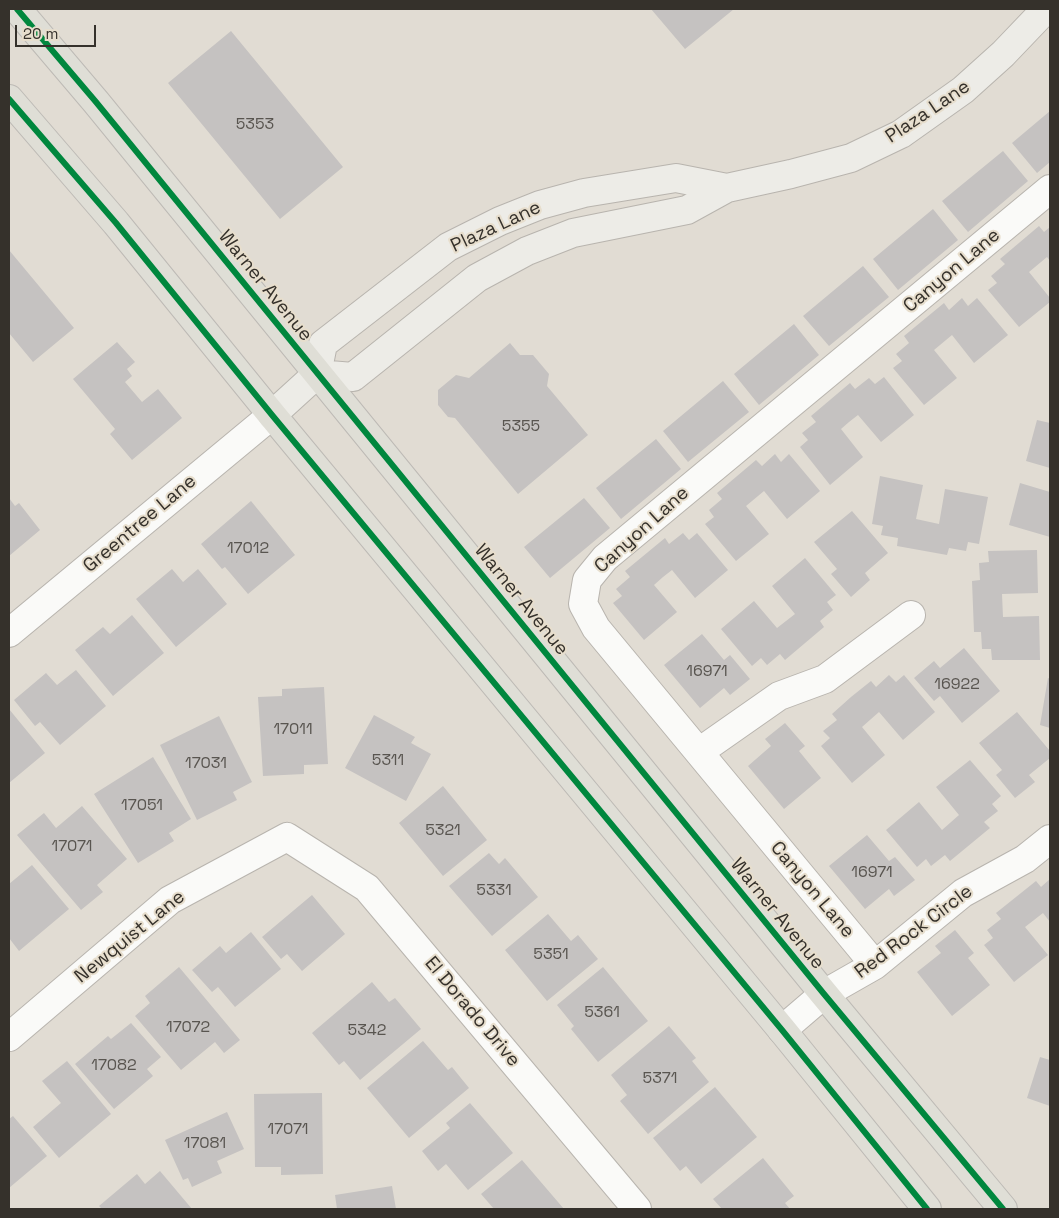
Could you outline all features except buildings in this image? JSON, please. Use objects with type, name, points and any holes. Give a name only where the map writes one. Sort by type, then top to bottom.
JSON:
[{"type":"main road","name":"Warner Avenue","points":[[17,9],[96,102],[824,994],[1004,1209]]},
{"type":"main road","points":[[9,100],[116,223],[272,415],[928,1209]]},
{"type":"street","name":"Plaza Lane","points":[[727,188],[676,178],[584,193],[540,205],[500,221],[448,247],[323,344],[317,374],[353,377],[477,278],[527,251],[573,233],[687,210],[727,188],[851,158],[901,134],[963,90],[1003,54],[1046,9]]},
{"type":"street","name":"Canyon Lane","points":[[875,965],[596,628],[583,604],[587,580],[604,558],[1050,189]]},
{"type":"street","points":[[272,415],[317,374]]},
{"type":"street","name":"Greentree Lane","points":[[9,633],[272,415]]},
{"type":"street","points":[[699,752],[779,696],[825,679],[911,616]]},
{"type":"street","name":"Newquist Lane","points":[[9,1037],[170,900],[287,836]]},
{"type":"street","name":"El Dorado Drive","points":[[287,836],[368,888],[638,1209]]},
{"type":"street","name":"Red Rock Circle","points":[[782,1030],[824,994],[875,965],[962,893],[1025,859],[1050,839]]},
{"type":"cycle path","points":[[17,9],[96,102],[824,994],[1003,1209]]},
{"type":"cycle path","points":[[9,99],[116,223],[272,415],[782,1030],[927,1209]]}]
